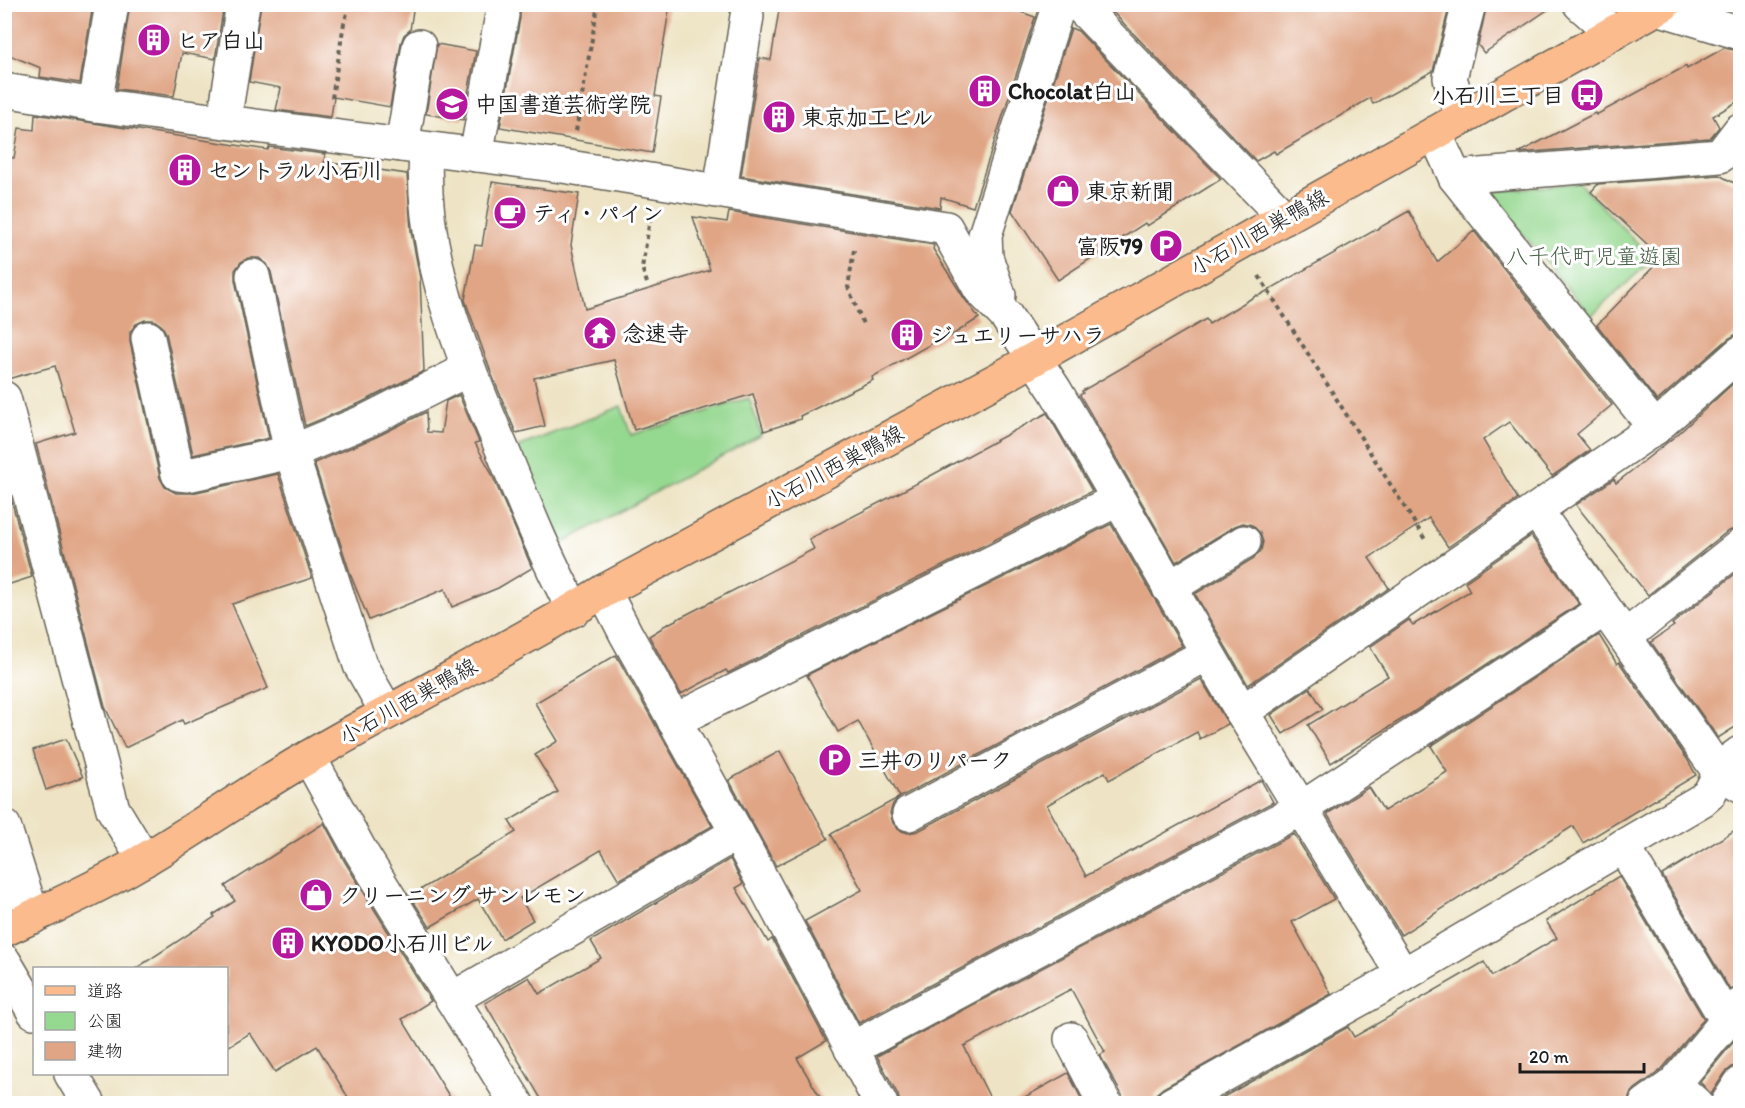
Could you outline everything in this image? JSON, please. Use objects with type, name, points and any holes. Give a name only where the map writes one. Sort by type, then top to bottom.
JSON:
[{"type":"main road","name":"小石川西巣鴨線","points":[[19,923],[89,891],[387,712],[574,610],[604,591],[1033,359],[1660,6]]},
{"type":"street","points":[[95,105],[112,4]]},
{"type":"street","points":[[224,122],[243,4]]},
{"type":"street","points":[[1006,316],[986,257],[985,235],[1059,4]]},
{"type":"street","points":[[1078,4],[1285,218]]},
{"type":"street","points":[[1470,4],[1450,78],[1448,126],[1455,177],[1655,428]]},
{"type":"street","points":[[1580,4],[1613,33]]},
{"type":"street","points":[[1660,6],[1740,33]]},
{"type":"street","points":[[476,155],[502,15]]},
{"type":"street","points":[[720,191],[747,16]]},
{"type":"street","points":[[419,46],[414,147],[424,169],[427,216],[433,255],[469,369],[552,569],[574,610]]},
{"type":"street","points":[[4,90],[95,105],[569,167],[946,228],[980,289],[1006,316],[1055,390],[1207,654],[1403,975]]},
{"type":"street","points":[[1455,177],[1720,156],[1740,130]]},
{"type":"street","points":[[253,276],[291,452],[360,665],[387,712]]},
{"type":"street","points":[[148,338],[178,474],[188,475],[291,452],[368,420],[469,369]]},
{"type":"street","points":[[1242,712],[1655,428],[1739,355]]},
{"type":"street","points":[[4,398],[11,451],[113,809],[144,860]]},
{"type":"street","points":[[674,721],[1117,500]]},
{"type":"street","points":[[1172,1104],[1403,975],[1702,800],[1733,770],[1625,637],[1536,510]]},
{"type":"street","points":[[1168,588],[1244,542]]},
{"type":"street","points":[[1625,637],[1740,546]]},
{"type":"street","points":[[604,591],[737,833],[881,1104]]},
{"type":"street","points":[[851,1049],[1302,808],[1605,609]]},
{"type":"street","points":[[909,814],[1207,654]]},
{"type":"street","points":[[309,757],[361,852],[517,1104]]},
{"type":"street","points":[[4,826],[19,923]]},
{"type":"street","points":[[452,999],[737,833]]},
{"type":"street","points":[[1623,846],[1734,1013],[1685,1094],[1646,1104]]},
{"type":"street","points":[[4,961],[33,1010]]},
{"type":"street","points":[[1071,1039],[1105,1104]]},
{"type":"street","points":[[72,1075],[89,1104]]},
{"type":"street","points":[[1727,1104],[1740,1084]]},
{"type":"path","points":[[327,135],[344,23],[350,4]]},
{"type":"path","points":[[569,167],[598,4]]},
{"type":"path","points":[[647,283],[642,268],[655,181]]},
{"type":"path","points":[[860,213],[848,287],[863,324]]},
{"type":"path","points":[[1238,244],[1445,572]]},
{"type":"green space","name":"八千代町児童遊園","points":[[1579,183],[1653,259],[1591,316],[1488,192]]},
{"type":"green space","points":[[749,398],[761,435],[557,546],[518,447],[621,406],[631,435]]},
{"type":"building","points":[[4,4],[93,4],[80,83],[40,77],[41,68],[4,53]]},
{"type":"building","name":"ヒア白山","points":[[130,4],[224,4],[215,59],[182,53],[174,96],[117,89]]},
{"type":"building","points":[[261,4],[414,4],[410,30],[404,35],[401,43],[390,107],[334,97],[331,117],[276,110],[281,88],[249,82]]},
{"type":"building","points":[[520,4],[670,4],[655,96],[661,97],[652,153],[500,127],[520,18]]},
{"type":"building","points":[[780,4],[998,4],[1035,17],[973,207],[941,197],[940,208],[741,176],[760,58],[771,60]]},
{"type":"building","points":[[1105,4],[1450,4],[1433,71],[1373,104],[1370,98],[1276,154],[1274,151],[1256,161]]},
{"type":"building","points":[[1487,4],[1556,4],[1484,53],[1478,45]]},
{"type":"building","points":[[1071,28],[1078,31],[1221,179],[1147,226],[1145,223],[1058,280],[1012,211]]},
{"type":"building","points":[[437,44],[476,51],[463,120],[426,114]]},
{"type":"building","points":[[1724,48],[1740,51],[1740,100],[1713,116],[1719,127],[1710,138],[1518,153],[1595,113],[1596,115],[1686,66],[1687,69]]},
{"type":"building","points":[[35,114],[268,150],[269,147],[325,154],[324,162],[407,174],[411,231],[420,278],[424,371],[360,403],[305,426],[271,272],[267,264],[259,258],[248,258],[241,262],[235,270],[235,280],[269,438],[193,455],[166,333],[162,326],[154,320],[145,320],[136,324],[130,332],[130,342],[160,478],[165,487],[176,493],[192,493],[278,474],[312,578],[232,604],[268,688],[184,724],[182,720],[125,748],[105,707],[36,444],[75,432],[55,366],[4,380],[4,157],[14,158],[19,128],[34,130]]},
{"type":"building","points":[[1719,175],[1740,186],[1740,332],[1728,339],[1657,401],[1597,325],[1662,258],[1591,192],[1598,184]]},
{"type":"building","points":[[492,182],[579,194],[571,245],[585,309],[710,270],[693,217],[727,222],[729,212],[934,245],[933,249],[979,318],[946,339],[945,336],[872,377],[873,380],[800,416],[801,419],[764,431],[753,394],[634,430],[614,360],[534,378],[545,426],[516,433],[465,300],[475,245],[482,246]]},
{"type":"building","points":[[1409,211],[1437,262],[1474,231],[1612,405],[1577,434],[1590,450],[1552,476],[1509,422],[1483,440],[1518,499],[1448,547],[1429,518],[1369,558],[1389,588],[1248,685],[1195,594],[1254,558],[1261,550],[1263,542],[1260,533],[1252,525],[1243,523],[1176,562],[1080,395],[1082,391],[1206,319],[1209,324]]},
{"type":"building","points":[[1739,378],[1740,528],[1728,531],[1648,595],[1576,505],[1614,479],[1616,483],[1678,434]]},
{"type":"building","points":[[459,395],[479,442],[475,443],[490,470],[532,568],[498,588],[452,607],[445,589],[369,620],[351,576],[314,463],[376,437],[426,412],[427,432],[441,433],[446,401]]},
{"type":"building","points":[[1047,413],[1092,491],[728,673],[726,670],[681,694],[649,636],[662,627],[814,549],[809,539]]},
{"type":"building","points":[[4,473],[32,577],[4,586]]},
{"type":"building","points":[[1111,524],[1182,646],[900,797],[858,721],[838,732],[807,675]]},
{"type":"building","points":[[1531,536],[1579,604],[1331,763],[1308,725],[1388,676],[1370,647],[1409,620],[1413,625],[1470,591],[1465,582]]},
{"type":"building","points":[[1740,570],[1740,724],[1718,738],[1651,642],[1674,626],[1672,624]]},
{"type":"building","points":[[1599,635],[1696,775],[1583,843],[1573,826],[1401,935],[1327,814],[1369,787],[1384,811],[1447,772],[1431,746]]},
{"type":"building","points":[[616,655],[712,826],[619,880],[601,850],[520,898],[533,920],[502,939],[478,899],[430,927],[410,896],[516,832],[509,821],[558,792],[535,755],[558,741],[535,703]]},
{"type":"building","points":[[1201,679],[1228,724],[1200,739],[1197,732],[1109,780],[1105,772],[1047,805],[1086,876],[1261,780],[1273,802],[859,1023],[805,921],[862,890],[831,834],[900,797],[893,804],[890,813],[893,823],[899,830],[908,833],[918,831]]},
{"type":"building","points":[[1310,688],[1323,709],[1283,734],[1271,715]]},
{"type":"building","points":[[66,739],[83,777],[46,790],[33,750]]},
{"type":"building","points":[[780,751],[828,839],[776,866],[729,780]]},
{"type":"building","name":"KYODO小石川ビル","points":[[324,823],[345,862],[431,1001],[402,1019],[454,1104],[352,1104],[317,1046],[275,1072],[250,1033],[228,1047],[228,967],[138,967],[215,917],[213,915],[235,901],[225,886]]},
{"type":"building","points":[[1740,827],[1740,987],[1730,990],[1662,875]]},
{"type":"building","points":[[1294,834],[1334,899],[1292,922],[1331,994],[1163,1088],[1156,1094],[1153,1104],[1124,1104],[1122,1095],[1100,1055],[1105,1052],[1071,989],[964,1046],[993,1104],[900,1104],[898,1095],[877,1056]]},
{"type":"building","points":[[730,859],[743,884],[736,888],[768,942],[772,939],[826,1041],[797,1058],[824,1104],[544,1104],[485,1003],[529,977],[539,994],[601,958],[591,941]]},
{"type":"building","points":[[1619,876],[1704,1019],[1661,1070],[1635,1089],[1629,1096],[1628,1104],[1211,1104],[1348,1027],[1354,1037],[1484,962],[1492,976],[1557,938],[1546,921]]},
{"type":"building","points":[[1740,1034],[1740,1065],[1732,1067],[1725,1073],[1711,1094],[1700,1082]]},
{"type":"building","points":[[1068,1073],[1084,1104],[1012,1104]]},
{"type":"place","name":"ヒア白山","points":[[154,40]]},
{"type":"place","name":"Chocolat白山","points":[[985,91]]},
{"type":"place","name":"小石川三丁目","points":[[1587,95]]},
{"type":"place","name":"中国書道芸術学院","points":[[452,104]]},
{"type":"place","name":"東京加工ビル","points":[[779,117]]},
{"type":"place","name":"セントラル小石川","points":[[185,170]]},
{"type":"place","name":"東京新聞","points":[[1063,191]]},
{"type":"place","name":"ティ・パイン","points":[[510,213]]},
{"type":"place","name":"富阪79","points":[[1166,246]]},
{"type":"place","name":"念速寺","points":[[600,333]]},
{"type":"place","name":"ジュエリーサハラ","points":[[907,335]]},
{"type":"place","name":"三井のリパーク","points":[[835,760]]},
{"type":"place","name":"クリーニング サンレモン","points":[[316,895]]},
{"type":"place","name":"KYODO小石川ビル","points":[[288,943]]}]
